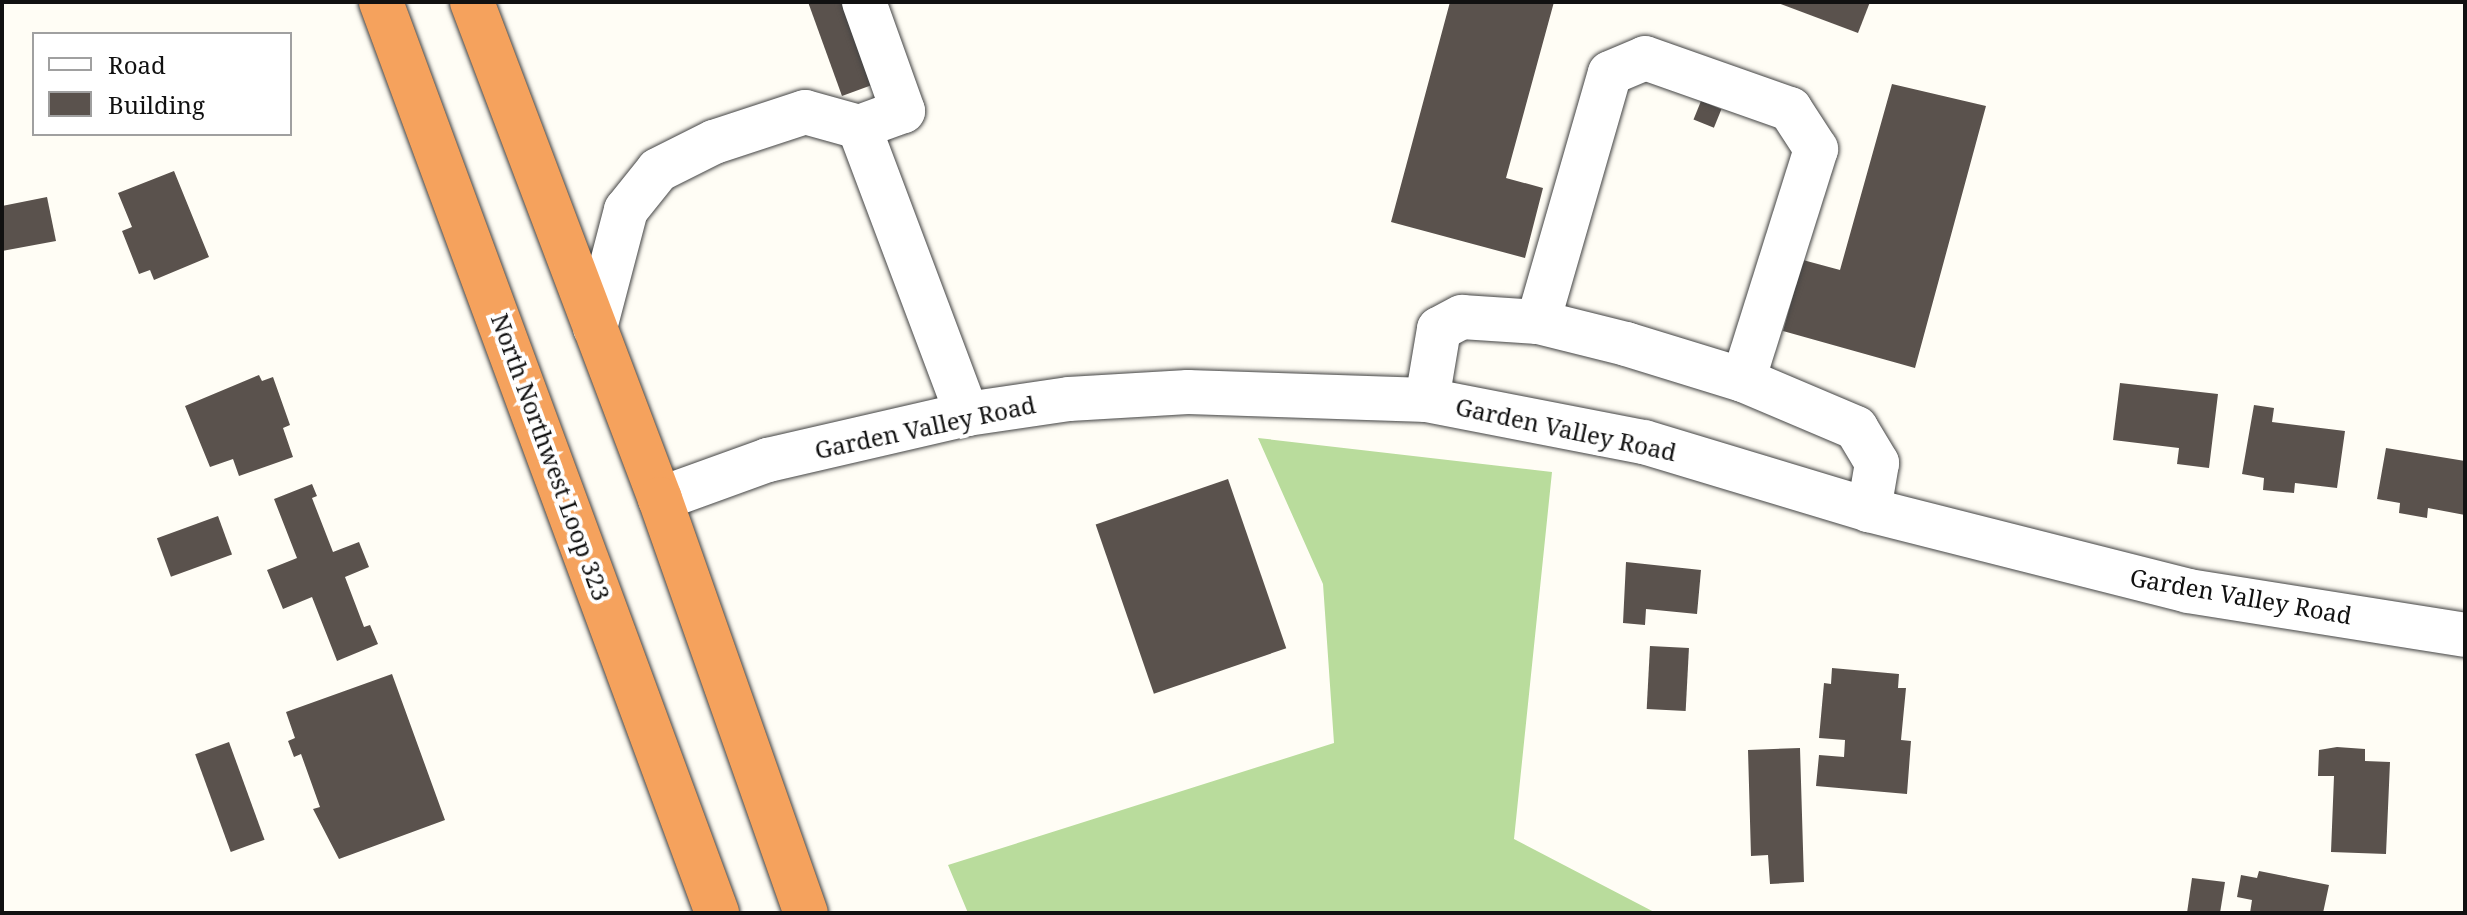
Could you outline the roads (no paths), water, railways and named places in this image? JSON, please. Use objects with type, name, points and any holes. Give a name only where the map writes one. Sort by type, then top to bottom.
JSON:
[{"type":"highway","name":"North Northwest Loop 323","points":[[381,2],[717,913]]},
{"type":"highway","points":[[472,2],[660,499],[806,913]]},
{"type":"street","points":[[595,328],[618,230],[639,189],[683,155],[805,112],[859,127],[903,111],[864,2]]},
{"type":"street","points":[[1538,322],[1610,73],[1645,58],[1790,109],[1816,149],[1743,380]]},
{"type":"street","points":[[859,127],[967,414]]},
{"type":"street","points":[[1427,400],[1439,329],[1462,317],[1538,322],[1743,380],[1856,428],[1877,463],[1869,510]]},
{"type":"street","name":"Garden Valley Road","points":[[660,499],[768,460],[967,414],[1069,399],[1188,392],[1427,400],[1644,442],[1869,510],[2188,591],[2465,635]]}]
